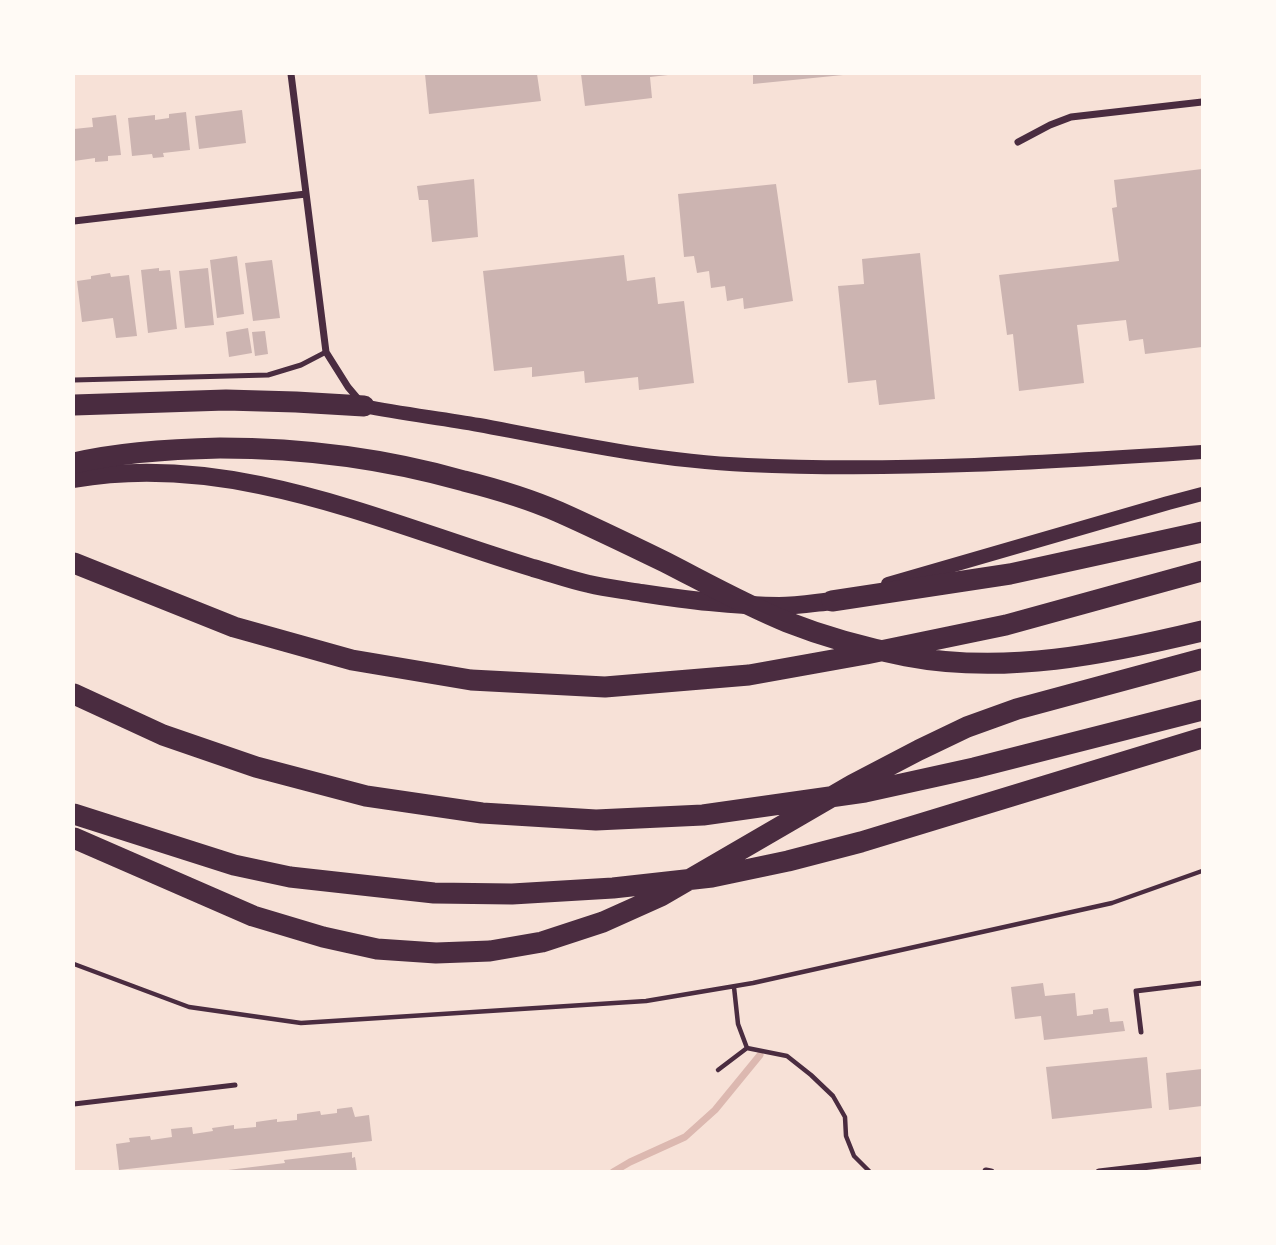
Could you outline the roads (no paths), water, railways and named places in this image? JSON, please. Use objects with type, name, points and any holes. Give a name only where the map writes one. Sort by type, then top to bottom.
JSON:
[{"type":"highway","points":[[74,405],[226,400],[364,407]]},
{"type":"highway","points":[[75,473],[147,451],[247,448],[367,458],[426,470],[555,510],[787,622],[845,642],[946,662],[1059,660],[1202,631]]},
{"type":"highway","points":[[832,601],[1010,574],[1202,532]]},
{"type":"highway","points":[[74,563],[234,627],[352,660],[471,680],[605,688],[749,675],[866,654],[1006,625],[1202,571]]},
{"type":"highway","points":[[74,838],[253,916],[323,937],[377,949],[436,953],[490,951],[542,942],[603,922],[661,896],[852,785],[967,727],[1017,709],[1202,659]]},
{"type":"highway","points":[[74,694],[163,735],[256,767],[366,796],[482,813],[596,820],[703,816],[865,792],[974,768],[1202,710]]},
{"type":"highway","points":[[74,814],[234,865],[290,877],[434,894],[512,894],[613,888],[712,877],[788,861],[860,842],[1202,738]]},
{"type":"main road","points":[[364,407],[659,457],[744,465],[844,468],[952,466],[1202,452]]},
{"type":"main road","points":[[75,473],[176,473],[268,486],[589,584],[684,600],[782,606],[832,601],[1202,494]]},
{"type":"street","points":[[291,74],[326,352],[364,407]]},
{"type":"street","points":[[1018,142],[1071,117],[1202,102]]},
{"type":"street","points":[[74,221],[306,194]]},
{"type":"street","points":[[1099,1171],[1202,1160]]},
{"type":"lane","points":[[74,380],[268,375],[301,365],[326,352]]},
{"type":"lane","points":[[1141,1032],[1136,991],[1202,984]]},
{"type":"lane","points":[[74,1104],[235,1085]]},
{"type":"waterway","points":[[613,1172],[685,1137],[715,1110],[760,1055]]}]
